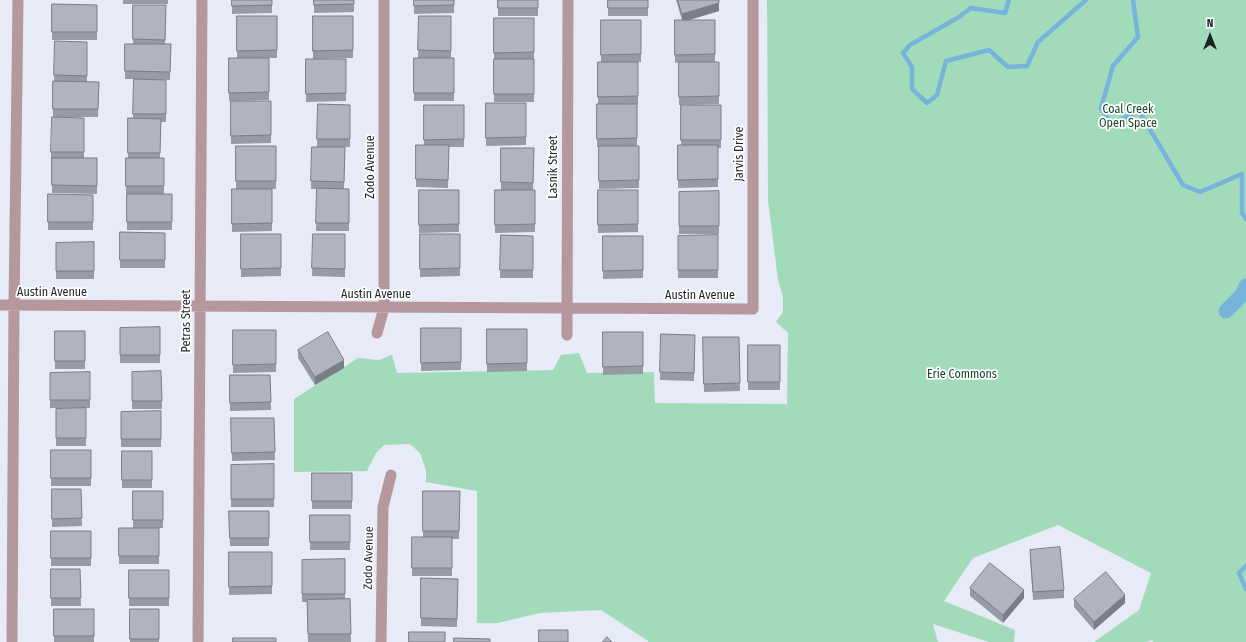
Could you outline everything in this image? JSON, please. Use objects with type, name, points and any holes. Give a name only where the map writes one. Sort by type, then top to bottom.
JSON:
[{"type":"street","points":[[12,642],[18,0]]},
{"type":"street","name":"Petras Street","points":[[198,642],[202,0]]},
{"type":"street","name":"Zodo Avenue","points":[[377,333],[384,308],[384,0]]},
{"type":"street","name":"Lasnik Street","points":[[567,335],[568,0]]},
{"type":"street","name":"Jarvis Drive","points":[[753,0],[753,309]]},
{"type":"street","name":"Austin Avenue","points":[[0,305],[753,309]]},
{"type":"street","name":"Zodo Avenue","points":[[381,642],[383,507],[390,475]]},
{"type":"green space","name":"Erie Commons","points":[[767,0],[1246,0],[1246,642],[1153,642],[1152,640],[1147,642],[1094,642],[1139,610],[1151,573],[1058,525],[973,558],[944,601],[1015,630],[1014,642],[989,642],[933,624],[938,642],[648,642],[601,610],[540,613],[498,623],[477,623],[477,491],[426,482],[426,470],[420,453],[410,444],[384,445],[376,453],[367,471],[294,472],[294,399],[358,358],[379,360],[392,355],[397,373],[553,370],[561,355],[579,353],[587,373],[654,372],[655,403],[787,404],[788,333],[776,322],[783,312],[783,297],[778,280],[768,200]]},
{"type":"building","points":[[232,0],[272,0],[272,5],[232,6]]},
{"type":"building","points":[[314,0],[354,0],[354,4],[314,5]]},
{"type":"building","points":[[414,0],[454,0],[454,5],[414,6]]},
{"type":"building","points":[[498,0],[538,0],[538,8],[498,8]]},
{"type":"building","points":[[608,0],[648,0],[648,8],[608,8]]},
{"type":"building","points":[[678,0],[719,0],[719,3],[682,14]]},
{"type":"building","points":[[52,4],[97,5],[97,32],[52,32]]},
{"type":"building","points":[[133,5],[166,5],[165,40],[133,39]]},
{"type":"building","points":[[237,16],[277,16],[277,50],[237,51]]},
{"type":"building","points":[[313,16],[353,16],[353,50],[313,51]]},
{"type":"building","points":[[419,16],[451,16],[451,51],[418,50]]},
{"type":"building","points":[[494,18],[534,18],[534,52],[494,53]]},
{"type":"building","points":[[601,20],[641,20],[641,54],[601,55]]},
{"type":"building","points":[[675,20],[715,20],[715,54],[675,55]]},
{"type":"building","points":[[55,41],[87,42],[87,76],[54,75]]},
{"type":"building","points":[[125,44],[171,44],[170,72],[125,71]]},
{"type":"building","points":[[229,58],[269,58],[269,92],[229,93]]},
{"type":"building","points":[[414,58],[454,58],[454,93],[414,93]]},
{"type":"building","points":[[306,59],[346,59],[346,93],[306,94]]},
{"type":"building","points":[[494,59],[534,59],[534,94],[494,94]]},
{"type":"building","points":[[598,62],[638,62],[638,96],[598,97]]},
{"type":"building","points":[[679,62],[719,62],[719,96],[679,97]]},
{"type":"building","points":[[134,79],[166,80],[166,114],[133,114]]},
{"type":"building","points":[[53,81],[99,82],[98,109],[53,109]]},
{"type":"building","points":[[231,101],[271,101],[271,135],[231,136]]},
{"type":"building","points":[[486,103],[526,103],[526,137],[486,138]]},
{"type":"building","points":[[318,104],[350,105],[350,139],[317,139]]},
{"type":"building","points":[[597,104],[637,104],[637,138],[597,139]]},
{"type":"building","points":[[424,105],[464,105],[464,139],[424,140]]},
{"type":"building","points":[[681,105],[721,105],[721,140],[681,140]]},
{"type":"building","points":[[52,117],[84,118],[84,152],[51,152]]},
{"type":"building","points":[[128,118],[161,119],[160,153],[128,153]]},
{"type":"building","points":[[416,145],[449,145],[448,180],[416,179]]},
{"type":"building","points":[[678,145],[718,145],[718,179],[678,180]]},
{"type":"building","points":[[236,146],[276,146],[276,181],[236,181]]},
{"type":"building","points":[[599,146],[639,146],[639,180],[599,181]]},
{"type":"building","points":[[312,147],[345,147],[344,182],[311,181]]},
{"type":"building","points":[[501,148],[534,148],[533,183],[501,182]]},
{"type":"building","points":[[52,158],[97,158],[97,186],[52,185]]},
{"type":"building","points":[[126,158],[164,158],[164,186],[126,186]]},
{"type":"building","points":[[317,188],[349,189],[349,223],[316,223]]},
{"type":"building","points":[[232,189],[272,189],[272,223],[232,224]]},
{"type":"building","points":[[419,190],[459,190],[459,224],[419,225]]},
{"type":"building","points":[[495,190],[535,190],[535,224],[495,225]]},
{"type":"building","points":[[598,190],[638,190],[638,224],[598,225]]},
{"type":"building","points":[[719,191],[719,226],[679,226],[679,192]]},
{"type":"building","points":[[48,194],[93,195],[93,222],[48,222]]},
{"type":"building","points":[[127,194],[172,194],[172,222],[127,222]]},
{"type":"building","points":[[120,232],[165,233],[165,260],[120,260]]},
{"type":"building","points":[[241,234],[281,234],[281,268],[241,269]]},
{"type":"building","points":[[313,234],[345,234],[345,269],[312,268]]},
{"type":"building","points":[[420,234],[460,234],[460,268],[420,269]]},
{"type":"building","points":[[501,235],[533,236],[533,270],[500,270]]},
{"type":"building","points":[[718,235],[718,270],[678,270],[678,236]]},
{"type":"building","points":[[603,236],[643,236],[643,270],[603,271]]},
{"type":"building","points":[[94,242],[94,271],[56,271],[56,243]]},
{"type":"building","points":[[160,327],[160,355],[120,355],[120,328]]},
{"type":"building","points":[[421,328],[461,328],[461,362],[421,363]]},
{"type":"building","points":[[487,329],[527,329],[527,363],[487,364]]},
{"type":"building","points":[[233,330],[276,330],[276,364],[233,365]]},
{"type":"building","points":[[55,331],[85,331],[85,361],[55,361]]},
{"type":"building","points":[[328,332],[344,360],[315,377],[298,350]]},
{"type":"building","points":[[603,332],[643,332],[643,366],[603,367]]},
{"type":"building","points":[[661,334],[695,335],[694,373],[660,372]]},
{"type":"building","points":[[703,337],[739,337],[740,383],[704,384]]},
{"type":"building","points":[[748,345],[780,345],[780,382],[748,382]]},
{"type":"building","points":[[161,371],[162,401],[132,401],[132,372]]},
{"type":"building","points":[[90,372],[90,400],[50,400],[50,373]]},
{"type":"building","points":[[230,375],[270,375],[271,402],[230,403]]},
{"type":"building","points":[[86,408],[86,438],[56,438],[56,409]]},
{"type":"building","points":[[161,411],[161,439],[121,439],[121,412]]},
{"type":"building","points":[[231,418],[274,418],[275,452],[232,453]]},
{"type":"building","points":[[51,450],[91,450],[91,478],[51,478]]},
{"type":"building","points":[[122,451],[152,451],[152,480],[122,480]]},
{"type":"building","points":[[274,464],[274,499],[231,499],[231,465]]},
{"type":"building","points":[[312,473],[352,473],[352,501],[312,501]]},
{"type":"building","points":[[52,489],[81,489],[82,518],[52,519]]},
{"type":"building","points":[[133,491],[163,491],[163,520],[133,520]]},
{"type":"building","points":[[423,491],[460,491],[459,531],[423,531]]},
{"type":"building","points":[[229,511],[269,511],[269,538],[230,538]]},
{"type":"building","points":[[310,515],[350,515],[350,542],[310,542]]},
{"type":"building","points":[[119,528],[159,528],[159,556],[119,556]]},
{"type":"building","points":[[51,531],[91,531],[91,558],[51,558]]},
{"type":"building","points":[[412,537],[452,537],[452,568],[412,568]]},
{"type":"building","points":[[1060,547],[1064,590],[1033,592],[1030,550]]},
{"type":"building","points":[[229,552],[272,552],[272,586],[229,587]]},
{"type":"building","points":[[345,559],[345,594],[302,594],[302,560]]},
{"type":"building","points":[[990,563],[1024,590],[1003,615],[970,588]]},
{"type":"building","points":[[51,569],[80,569],[81,598],[51,598]]},
{"type":"building","points":[[129,570],[169,570],[169,598],[129,598]]},
{"type":"building","points":[[1106,572],[1125,595],[1094,622],[1074,599]]},
{"type":"building","points":[[421,578],[458,579],[457,619],[421,618]]},
{"type":"building","points":[[350,599],[351,634],[308,634],[307,600]]},
{"type":"building","points":[[54,609],[94,609],[94,636],[54,636]]},
{"type":"building","points":[[130,609],[159,609],[159,639],[130,639]]},
{"type":"building","points":[[539,630],[568,630],[568,642],[539,642]]},
{"type":"building","points":[[409,632],[445,632],[445,642],[409,642]]},
{"type":"building","points":[[607,637],[612,642],[603,642]]},
{"type":"building","points":[[233,638],[276,638],[276,642],[233,642]]},
{"type":"building","points":[[454,638],[490,639],[490,642],[454,642]]},
{"type":"waterway","points":[[1009,0],[1005,13],[971,8],[959,17],[910,45],[903,53],[912,67],[912,89],[927,103],[937,95],[946,61],[989,50],[1008,67],[1027,66],[1038,42],[1086,0]]},
{"type":"waterway","points":[[1133,0],[1138,37],[1113,66],[1101,108],[1111,124],[1139,111],[1183,185],[1200,192],[1242,174],[1242,213],[1246,219]]},
{"type":"waterway","points":[[1226,311],[1243,294],[1246,286]]},
{"type":"waterway","points":[[1246,566],[1239,573],[1246,589]]},
{"type":"park label","name":"Coal Creek Open Space","points":[[1128,117]]}]
